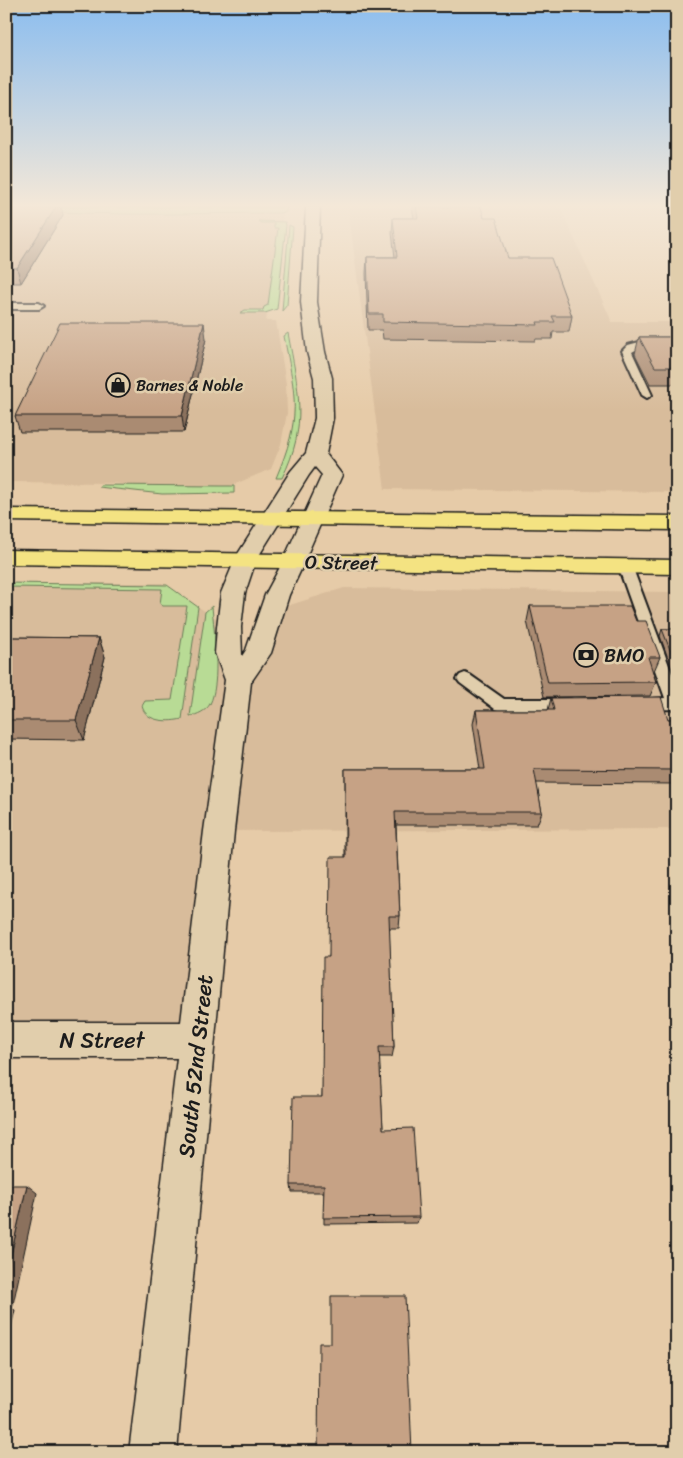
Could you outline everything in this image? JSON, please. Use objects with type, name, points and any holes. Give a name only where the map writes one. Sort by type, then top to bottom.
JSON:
[{"type":"main road","points":[[6,515],[677,523]]},
{"type":"main road","name":"O Street","points":[[6,557],[677,567]]},
{"type":"street","points":[[238,680],[258,653],[277,594],[294,561],[332,475],[316,454],[324,418],[325,403],[323,378],[316,352],[309,302],[310,275]]},
{"type":"street","name":"South 52nd Street","points":[[153,1452],[238,680],[228,653],[233,594],[245,560],[300,472],[316,454]]},
{"type":"street","name":"N Street","points":[[6,1040],[197,1040]]},
{"type":"lane","points":[[6,306],[39,306]]},
{"type":"lane","points":[[648,395],[627,351],[630,347],[638,344],[677,344]]},
{"type":"lane","points":[[625,566],[674,704],[626,704]]},
{"type":"lane","points":[[465,679],[501,705],[588,704]]},
{"type":"shaded area","points":[[6,275],[273,275],[266,321],[276,321],[286,384],[287,413],[281,444],[271,469],[218,491],[113,483],[6,482]]},
{"type":"shaded area","points":[[357,275],[591,275],[612,322],[677,322],[677,492],[385,489]]},
{"type":"shaded area","points":[[6,583],[162,583],[229,627],[238,680],[271,611],[344,588],[677,592],[677,829],[220,831],[197,1040],[6,1040]]},
{"type":"green space","points":[[272,275],[281,275],[277,309],[265,313],[240,313],[245,310],[263,310],[268,305]]},
{"type":"green space","points":[[285,275],[289,275],[287,305],[282,311]]},
{"type":"green space","points":[[288,333],[298,390],[298,424],[296,441],[290,459],[282,478],[276,478],[290,439],[293,423],[294,392],[284,336]]},
{"type":"green space","points":[[100,485],[234,486],[234,493],[162,494],[98,487]]},
{"type":"green space","points":[[6,583],[167,585],[198,607],[182,719],[171,721],[159,720],[148,716],[142,706],[145,701],[172,700],[187,606],[163,606],[160,604],[162,589],[6,587]]},
{"type":"green space","points":[[212,606],[216,656],[213,694],[210,704],[206,709],[190,716],[205,612]]},
{"type":"building","points":[[368,275],[557,275],[572,316],[552,316],[555,322],[537,322],[538,325],[383,322],[383,314],[369,314]]},
{"type":"building","name":"Barnes & Noble","points":[[60,323],[204,323],[182,416],[15,416]]},
{"type":"building","points":[[639,337],[677,337],[677,367],[655,367]]},
{"type":"building","name":"BMO","points":[[530,606],[630,606],[636,621],[646,621],[660,657],[648,657],[656,682],[548,683]]},
{"type":"building","points":[[662,629],[677,629],[677,665],[676,665]]},
{"type":"building","points":[[6,637],[99,638],[76,720],[6,720]]},
{"type":"building","points":[[661,697],[668,719],[677,719],[677,770],[534,769],[542,812],[395,812],[400,916],[389,916],[394,1047],[379,1047],[383,1129],[413,1128],[419,1217],[323,1218],[324,1185],[291,1185],[293,1097],[322,1097],[323,957],[329,957],[330,857],[346,857],[345,769],[485,769],[476,710],[554,710],[551,698]]},
{"type":"building","points":[[6,1185],[27,1185],[6,1276]]},
{"type":"building","points":[[331,1296],[405,1296],[412,1452],[318,1452],[319,1343],[331,1343]]},
{"type":"place","name":"Barnes & Noble","points":[[118,385]]},
{"type":"place","name":"BMO","points":[[586,655]]}]
